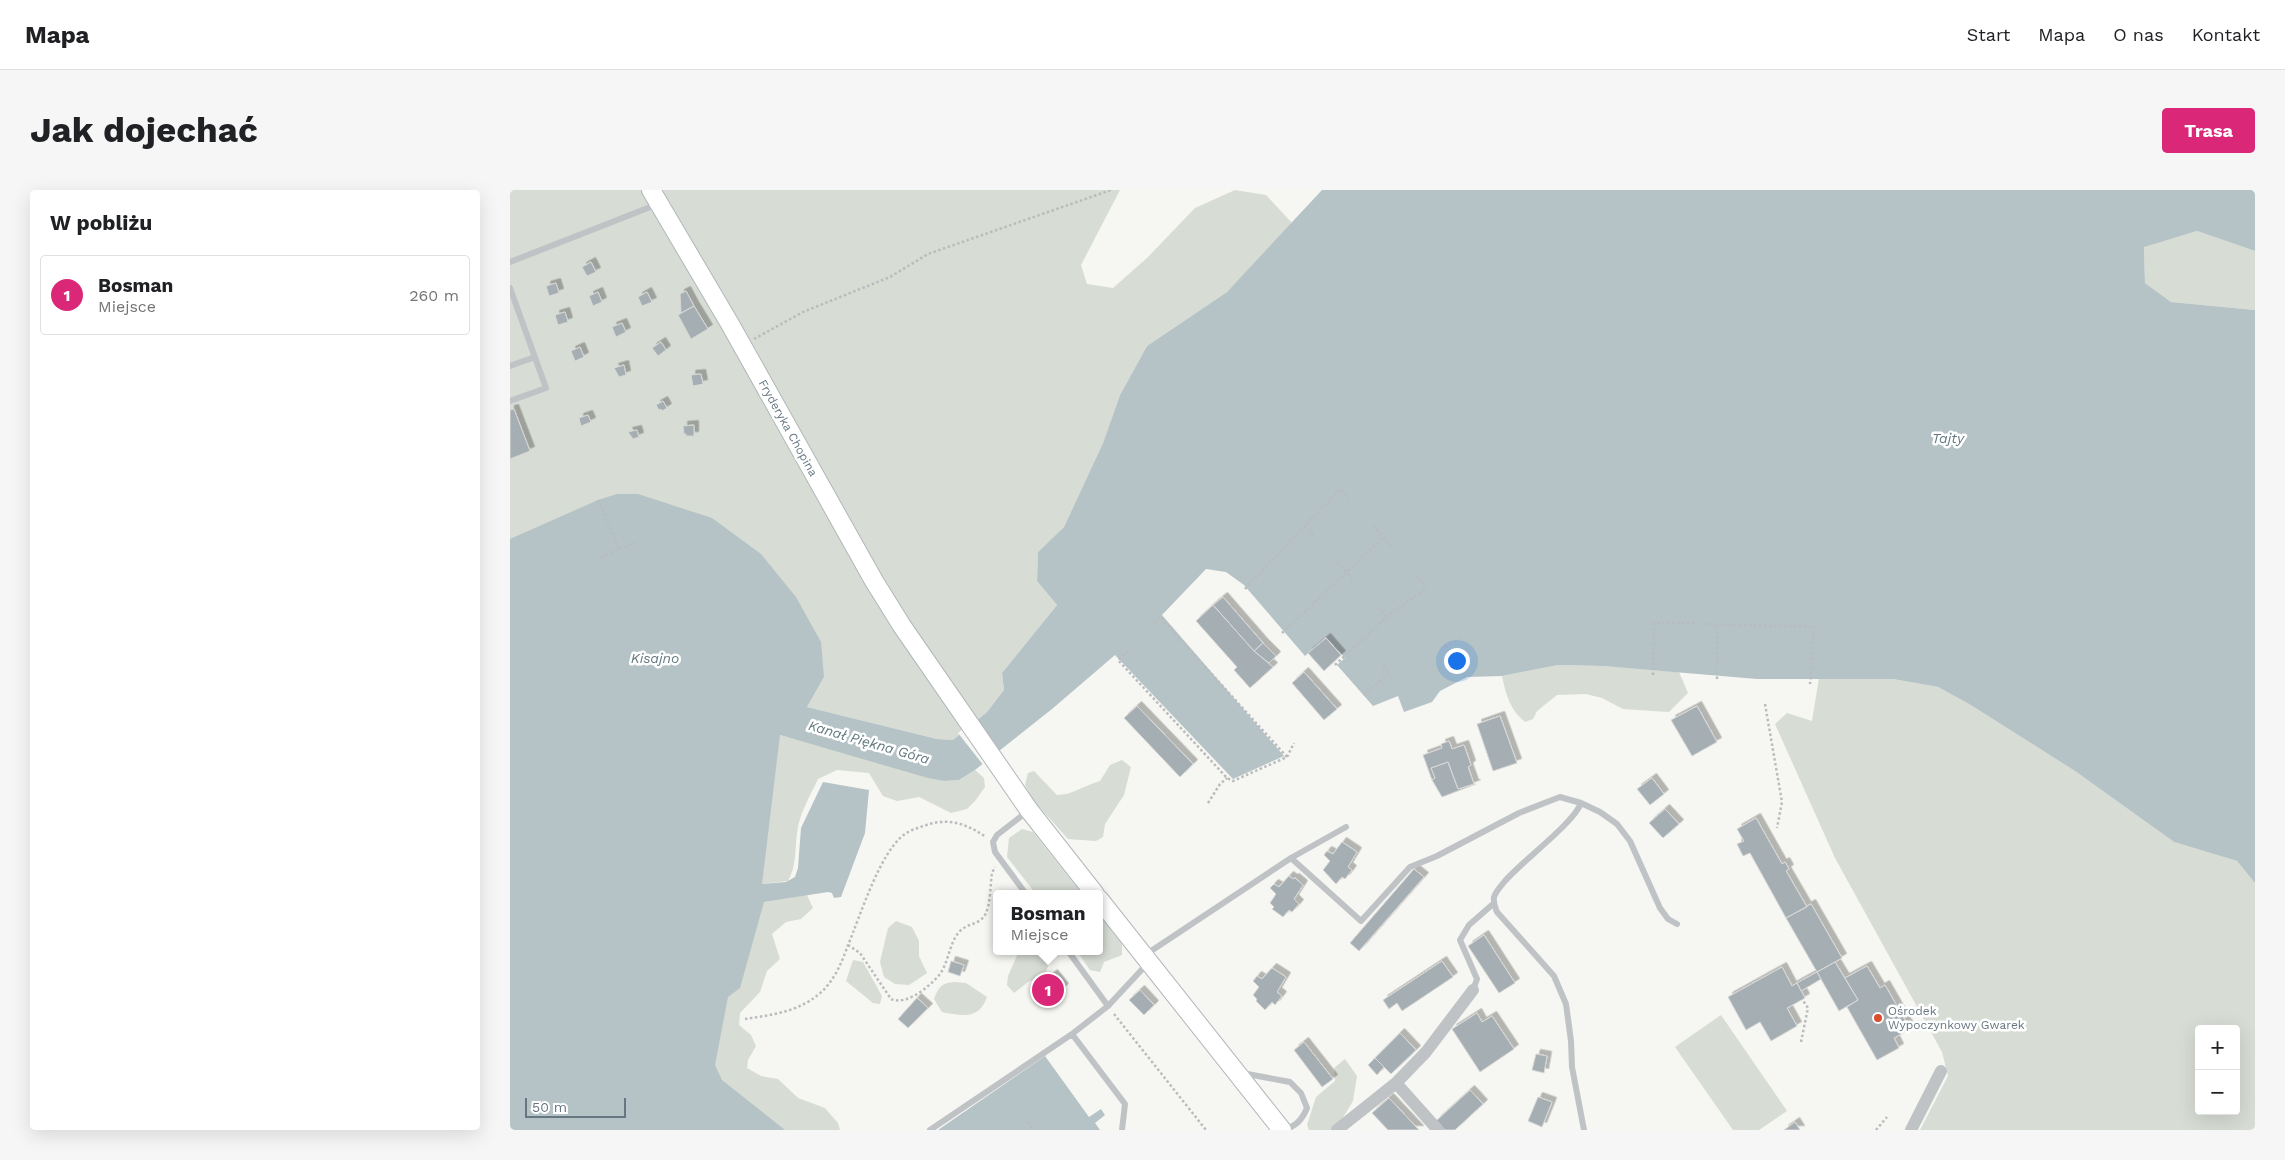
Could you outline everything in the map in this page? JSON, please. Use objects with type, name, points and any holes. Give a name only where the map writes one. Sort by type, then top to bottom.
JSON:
[{"type":"main road","name":"Fryderyka Chopina","points":[[655,197],[874,581],[960,711],[1029,810],[1092,890]]},
{"type":"main road","points":[[1103,904],[1283,1130]]},
{"type":"street","points":[[1337,1130],[1396,1083],[1426,1052],[1473,990]]},
{"type":"street","points":[[1911,1130],[1941,1071]]},
{"type":"street","points":[[1396,1083],[1438,1130]]},
{"type":"lane","points":[[510,262],[655,197]]},
{"type":"lane","points":[[510,288],[546,388],[510,400]]},
{"type":"lane","points":[[510,366],[535,357]]},
{"type":"lane","points":[[1291,858],[1361,921],[1410,867],[1445,852],[1519,813],[1560,797],[1581,803],[1600,812],[1617,824],[1630,841],[1660,908],[1668,919],[1677,924]]},
{"type":"lane","points":[[1581,803],[1574,814],[1517,867],[1494,896],[1493,904],[1497,912],[1554,976],[1560,988],[1566,1004],[1571,1041],[1572,1068],[1584,1130]]},
{"type":"lane","points":[[1023,890],[995,852],[993,842],[997,835],[1029,810]]},
{"type":"lane","points":[[930,1130],[1072,1034],[1108,1006],[1146,959],[1318,840],[1346,827]]},
{"type":"lane","points":[[1473,990],[1477,979],[1460,940],[1469,925],[1493,904]]},
{"type":"lane","points":[[1071,955],[1108,1006]]},
{"type":"lane","points":[[1072,1034],[1125,1104],[1122,1130]]},
{"type":"lane","points":[[1235,1072],[1290,1082],[1301,1092],[1307,1108],[1302,1119],[1292,1127],[1283,1130]]},
{"type":"path","points":[[741,346],[803,312],[890,277],[928,254],[1111,190]]},
{"type":"path","points":[[1244,589],[1340,489],[1350,500]]},
{"type":"path","points":[[598,500],[619,549]]},
{"type":"path","points":[[1305,526],[1316,538]]},
{"type":"path","points":[[1373,526],[1393,548]]},
{"type":"path","points":[[1282,633],[1383,538]]},
{"type":"path","points":[[601,557],[638,541]]},
{"type":"path","points":[[1334,559],[1356,582]]},
{"type":"path","points":[[1334,664],[1387,617],[1427,587],[1417,576]]},
{"type":"path","points":[[1378,607],[1387,617]]},
{"type":"path","points":[[1152,626],[1160,617],[1287,757]]},
{"type":"path","points":[[1653,675],[1654,623],[1694,623]]},
{"type":"path","points":[[1704,624],[1814,627],[1810,684]]},
{"type":"path","points":[[1717,625],[1717,679]]},
{"type":"path","points":[[1460,638],[1446,646],[1465,678]]},
{"type":"path","points":[[1128,651],[1118,660],[1227,778],[1233,781],[1287,757],[1294,743]]},
{"type":"path","points":[[1364,695],[1389,673],[1382,664]]},
{"type":"path","points":[[1765,704],[1782,802],[1777,828]]},
{"type":"path","points":[[1208,803],[1220,784],[1227,778]]},
{"type":"path","points":[[745,1019],[781,1013],[803,1005],[821,993],[837,973],[883,862],[895,843],[905,834],[921,827],[954,821],[974,829],[993,842]]},
{"type":"path","points":[[848,945],[860,953],[891,999],[897,1002],[908,1000],[940,974],[958,933],[964,927],[983,918],[986,912],[992,873],[1001,860]]},
{"type":"path","points":[[1801,1042],[1808,1008],[1802,999]]},
{"type":"path","points":[[1108,1006],[1206,1130]]},
{"type":"path","points":[[1876,1130],[1888,1117]]},
{"type":"path","points":[[1027,1122],[1033,1130]]},
{"type":"shaded area","points":[[510,190],[1120,190],[1081,265],[1087,284],[1113,288],[1148,257],[1195,208],[1235,190],[1266,195],[1293,224],[1227,292],[1147,346],[1120,395],[1103,443],[1064,527],[1038,552],[1037,581],[1057,605],[1002,673],[1004,690],[987,712],[953,740],[937,739],[807,707],[824,677],[510,539]]},
{"type":"shaded area","points":[[2197,231],[2255,251],[2255,310],[2171,302],[2145,283],[2144,246]]},
{"type":"shaded area","points":[[1558,665],[1603,666],[1679,672],[1688,693],[1669,712],[1623,709],[1602,698],[1586,694],[1557,695],[1537,711],[1533,719],[1525,722],[1509,702],[1502,676]]},
{"type":"shaded area","points":[[1819,678],[1893,679],[1938,687],[1969,704],[2075,771],[2174,842],[2237,861],[2255,883],[2255,1130],[1920,1130],[1948,1076],[1942,1052],[1835,858],[1775,724],[1787,713],[1812,721]]},
{"type":"shaded area","points":[[780,735],[944,781],[959,780],[975,770],[984,778],[985,787],[967,809],[951,813],[919,797],[897,801],[883,796],[869,773],[837,770],[818,779],[804,809],[799,821],[795,861],[788,881],[762,884],[690,830]]},
{"type":"shaded area","points":[[1122,760],[1131,767],[1124,795],[1105,824],[1103,837],[1096,841],[1068,839],[1033,800],[1025,785],[1028,773],[1034,771],[1057,795],[1063,795],[1100,781],[1110,765]]},
{"type":"shaded area","points":[[1022,829],[1033,832],[1079,890],[1033,890],[1007,857],[1009,838]]},
{"type":"shaded area","points":[[807,895],[813,908],[801,919],[786,922],[772,934],[780,959],[767,971],[760,992],[740,1013],[739,1025],[751,1035],[756,1046],[748,1060],[747,1068],[761,1076],[778,1079],[798,1098],[825,1108],[838,1123],[840,1130],[700,1130],[668,1029],[764,902]]},
{"type":"shaded area","points":[[1103,920],[1122,944],[1122,955],[1104,962],[1100,972],[1090,970],[1080,955],[1103,955]]},
{"type":"shaded area","points":[[896,921],[912,927],[919,941],[919,956],[927,973],[909,985],[895,984],[884,977],[880,962],[888,928]]},
{"type":"shaded area","points":[[1017,955],[1048,955],[1049,964],[1045,974],[1028,982],[1014,993],[1007,985],[1008,976]]},
{"type":"shaded area","points":[[853,960],[863,962],[882,996],[880,1004],[873,1003],[846,981]]},
{"type":"shaded area","points":[[946,983],[966,983],[987,997],[979,1010],[969,1015],[942,1012],[934,999],[937,991]]},
{"type":"shaded area","points":[[1721,1015],[1787,1111],[1759,1130],[1733,1130],[1675,1047]]},
{"type":"shaded area","points":[[1345,1059],[1357,1076],[1353,1101],[1339,1124],[1341,1130],[1309,1130],[1307,1125],[1316,1097],[1335,1081],[1334,1068]]},
{"type":"water","name":"Tajty","points":[[1322,190],[2255,190],[2255,251],[2197,231],[2144,247],[2145,283],[2171,302],[2255,310],[2255,883],[2237,861],[2174,842],[2075,771],[1969,704],[1938,687],[1893,679],[1757,679],[1603,666],[1558,665],[1502,676],[1467,677],[1440,691],[1432,702],[1404,712],[1398,696],[1373,706],[1337,665],[1345,658],[1326,637],[1305,656],[1244,585],[1226,572],[1206,569],[1162,615],[1284,756],[1233,779],[1115,655],[1052,709],[975,770],[959,780],[944,781],[928,778],[780,735],[762,884],[786,882],[795,877],[798,868],[801,828],[823,782],[869,790],[865,833],[841,897],[834,898],[832,893],[828,892],[764,902],[740,988],[728,997],[715,1065],[722,1080],[785,1130],[510,1130],[510,539],[598,500],[617,494],[638,494],[712,518],[761,554],[796,597],[821,642],[824,677],[807,707],[937,739],[953,740],[987,712],[1004,690],[1002,673],[1057,605],[1037,581],[1038,552],[1064,527],[1103,443],[1120,395],[1147,346],[1227,292]]},
{"type":"water","points":[[1045,1056],[1089,1117],[1101,1109],[1105,1115],[1095,1123],[1100,1130],[938,1130]]},
{"type":"pier","points":[[972,721],[999,754],[984,766],[958,733]]},
{"type":"building","points":[[591,262],[596,272],[587,276],[582,267]]},
{"type":"building","points":[[556,283],[559,293],[549,296],[546,286]]},
{"type":"building","points":[[686,291],[694,306],[681,313],[680,294]]},
{"type":"building","points":[[598,292],[602,302],[593,306],[589,296]]},
{"type":"building","points":[[647,292],[652,302],[642,306],[638,297]]},
{"type":"building","points":[[694,306],[708,329],[691,339],[678,315]]},
{"type":"building","points":[[565,312],[568,322],[558,325],[555,315]]},
{"type":"building","points":[[622,323],[626,332],[616,337],[612,327]]},
{"type":"building","points":[[661,342],[666,350],[658,356],[652,348]]},
{"type":"building","points":[[580,347],[584,357],[575,361],[571,351]]},
{"type":"building","points":[[624,365],[626,375],[619,377],[614,368]]},
{"type":"building","points":[[701,374],[703,384],[693,386],[691,375]]},
{"type":"building","points":[[663,401],[667,408],[662,411],[656,405]]},
{"type":"building","points":[[514,409],[530,451],[510,459],[510,410]]},
{"type":"building","points":[[588,415],[591,422],[581,426],[579,418]]},
{"type":"building","points":[[694,425],[694,436],[686,436],[683,426]]},
{"type":"building","points":[[637,430],[639,437],[633,439],[628,432]]},
{"type":"building","points":[[1223,597],[1263,643],[1254,651],[1213,605]]},
{"type":"building","points":[[1213,605],[1254,651],[1273,667],[1250,688],[1234,670],[1237,667],[1196,621]]},
{"type":"building","points":[[1326,638],[1341,655],[1324,671],[1308,653]]},
{"type":"building","points":[[1263,643],[1276,656],[1269,663],[1254,651]]},
{"type":"building","points":[[1304,672],[1337,709],[1324,720],[1292,683]]},
{"type":"building","points":[[1137,706],[1193,764],[1180,777],[1124,718]]},
{"type":"building","points":[[1697,706],[1717,742],[1692,756],[1671,720]]},
{"type":"building","points":[[1500,716],[1517,763],[1493,771],[1477,724]]},
{"type":"building","points":[[1449,741],[1452,749],[1464,745],[1471,765],[1468,767],[1474,784],[1458,789],[1448,762],[1431,768],[1435,778],[1432,780],[1423,755],[1442,748],[1441,744]]},
{"type":"building","points":[[1448,762],[1458,789],[1476,784],[1442,797],[1432,780],[1435,778],[1431,768]]},
{"type":"building","points":[[1652,778],[1664,794],[1650,805],[1637,789]]},
{"type":"building","points":[[1665,809],[1679,824],[1663,838],[1649,823]]},
{"type":"building","points":[[1756,818],[1782,864],[1785,862],[1789,869],[1786,871],[1807,907],[1786,918],[1750,853],[1743,856],[1737,844],[1744,841],[1737,829]]},
{"type":"building","points":[[1342,842],[1357,852],[1348,867],[1352,870],[1345,879],[1342,877],[1336,884],[1323,870],[1330,861],[1324,855],[1327,851],[1333,854]]},
{"type":"building","points":[[1414,869],[1424,877],[1359,951],[1350,943]]},
{"type":"building","points":[[1289,876],[1293,879],[1295,878],[1303,885],[1294,899],[1299,904],[1292,912],[1289,910],[1283,917],[1272,909],[1274,907],[1270,903],[1276,894],[1270,888],[1274,884],[1279,887]]},
{"type":"building","points":[[1811,904],[1842,958],[1817,972],[1786,918]]},
{"type":"building","points":[[1484,935],[1515,983],[1499,993],[1468,946]]},
{"type":"building","points":[[951,961],[964,965],[960,976],[948,972]]},
{"type":"building","points":[[1442,961],[1453,977],[1402,1011],[1397,1003],[1389,1009],[1383,1000]]},
{"type":"building","points":[[1835,962],[1858,1000],[1839,1011],[1817,972]]},
{"type":"building","name":"Ośrodek Wypoczynkowy Gwarek","points":[[1867,966],[1880,988],[1885,985],[1910,1029],[1894,1038],[1899,1048],[1877,1060],[1847,1007],[1858,1000],[1845,978]]},
{"type":"building","points":[[1782,967],[1792,986],[1797,983],[1805,998],[1787,1008],[1797,1026],[1771,1041],[1760,1022],[1746,1030],[1728,997]]},
{"type":"building","points":[[1272,968],[1286,977],[1277,992],[1282,996],[1275,1005],[1272,1002],[1265,1010],[1253,995],[1259,987],[1253,981],[1257,976],[1262,979]]},
{"type":"building","points":[[1817,972],[1821,979],[1801,991],[1797,983]]},
{"type":"building","points":[[1053,974],[1064,988],[1042,1005],[1032,991]]},
{"type":"building","points":[[1140,990],[1154,1005],[1144,1015],[1129,1000]]},
{"type":"building","points":[[917,998],[928,1008],[908,1028],[898,1019]]},
{"type":"building","points":[[1477,1013],[1482,1022],[1492,1016],[1514,1049],[1480,1072],[1452,1029]]},
{"type":"building","points":[[1400,1033],[1416,1050],[1391,1074],[1375,1058]]},
{"type":"building","points":[[1304,1042],[1333,1079],[1322,1087],[1294,1050]]},
{"type":"building","points":[[1536,1054],[1547,1056],[1544,1073],[1532,1070]]},
{"type":"building","points":[[1375,1058],[1384,1067],[1377,1075],[1368,1065]]},
{"type":"building","points":[[1470,1090],[1483,1104],[1455,1130],[1445,1130],[1436,1121]]},
{"type":"building","points":[[1538,1097],[1552,1102],[1542,1127],[1528,1121]]},
{"type":"building","points":[[1389,1098],[1419,1130],[1388,1130],[1372,1113]]},
{"type":"building","points":[[1795,1122],[1800,1130],[1784,1130]]},
{"type":"place","name":"Bosman","points":[[1048,990]]},
{"type":"place","name":"Ośrodek Wypoczynkowy Gwarek","points":[[1878,1018]]},
{"type":"water label","name":"Kisajno","points":[[655,658]]},
{"type":"water label","name":"Kanał Piękna Góra","points":[[869,742]]}]
